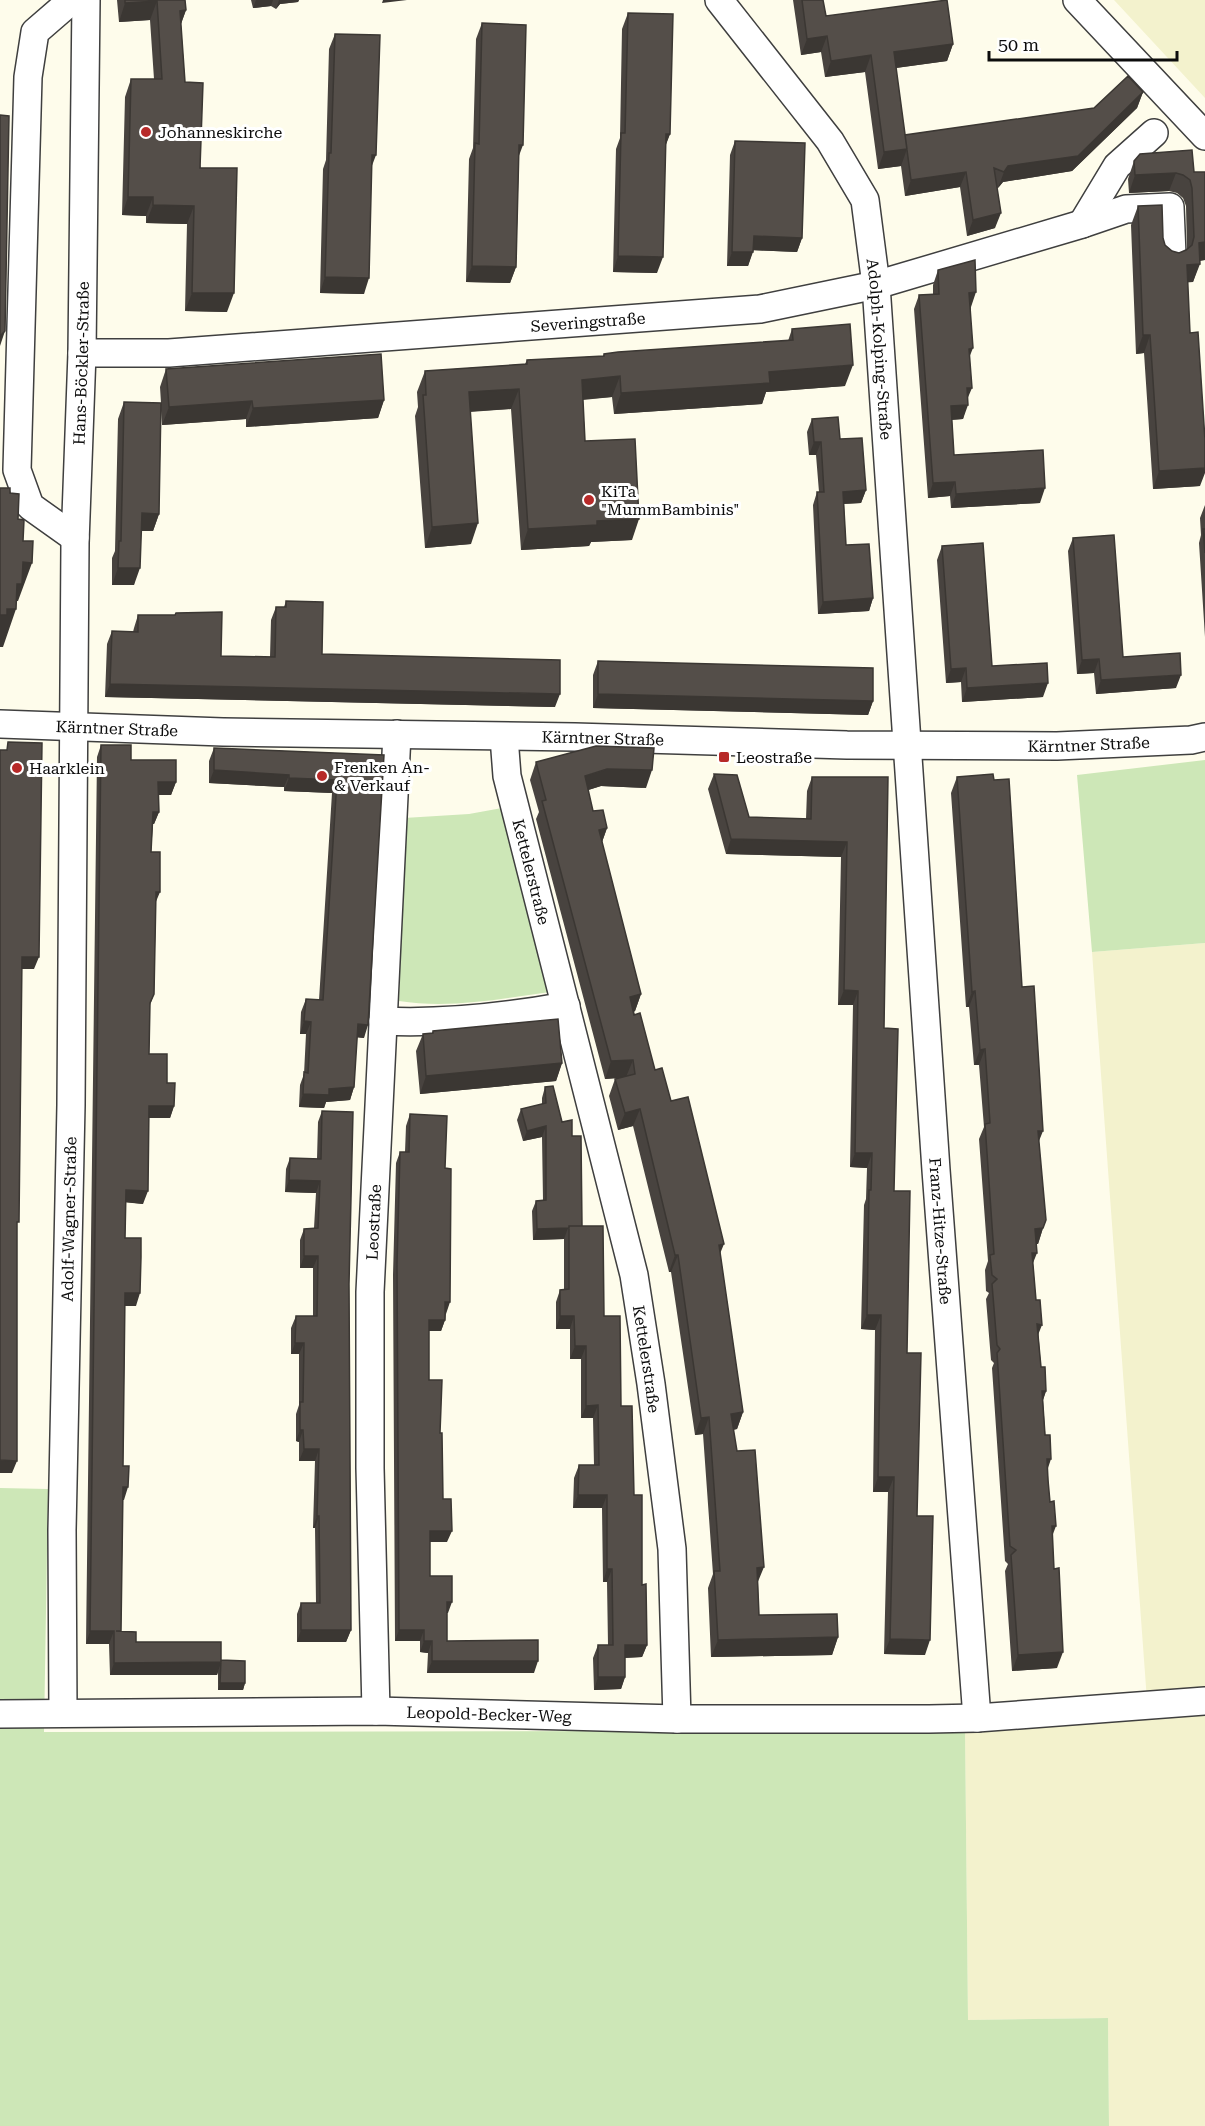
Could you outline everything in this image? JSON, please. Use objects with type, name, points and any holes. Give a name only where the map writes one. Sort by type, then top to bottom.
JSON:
[{"type":"street","points":[[72,0],[35,32],[28,77],[17,470],[30,506],[75,538]]},
{"type":"street","name":"Hans-Böckler-Straße","points":[[75,726],[75,538],[82,353],[86,0]]},
{"type":"street","name":"Adolph-Kolping-Straße","points":[[719,0],[830,141],[865,200],[876,285],[908,746]]},
{"type":"street","points":[[1077,0],[1205,136]]},
{"type":"street","points":[[1082,224],[1117,166],[1154,133]]},
{"type":"street","name":"Severingstraße","points":[[82,353],[169,353],[760,309],[876,285],[1082,224],[1126,208],[1170,207],[1172,255]]},
{"type":"street","name":"Kärntner Straße","points":[[0,724],[223,732],[908,746],[1057,746],[1191,740],[1205,737]]},
{"type":"street","name":"Adolf-Wagner-Straße","points":[[63,1713],[62,1530],[71,1105],[75,726]]},
{"type":"street","name":"Leostraße","points":[[376,1711],[370,1468],[370,1292],[397,734]]},
{"type":"street","name":"Kettelerstraße","points":[[504,737],[507,776],[636,1286],[672,1549],[677,1719]]},
{"type":"street","name":"Franz-Hitze-Straße","points":[[908,746],[936,1170],[977,1718]]},
{"type":"street","points":[[383,1022],[425,1023],[465,1020],[523,1014],[566,1006]]},
{"type":"street","name":"Leopold-Becker-Weg","points":[[0,1714],[376,1711],[677,1719],[977,1718],[1205,1701]]},
{"type":"green space","points":[[1114,0],[1205,0],[1205,98]]},
{"type":"green space","points":[[1205,760],[1205,943],[1092,952],[1077,775]]},
{"type":"green space","points":[[502,808],[550,992],[456,1004],[399,1001],[404,818],[469,814]]},
{"type":"green space","points":[[1205,943],[1205,2126],[1109,2126],[1108,2018],[968,2020],[965,1728],[1148,1714],[1092,952]]},
{"type":"green space","points":[[0,1488],[48,1489],[44,1732],[965,1728],[968,2020],[1108,2018],[1109,2126],[0,2126]]},
{"type":"building","points":[[125,0],[185,0],[186,10],[180,11],[185,82],[203,83],[200,168],[237,168],[234,293],[192,293],[194,206],[153,205],[153,197],[128,197],[131,79],[162,79],[157,1],[125,3]]},
{"type":"building","points":[[802,0],[823,0],[826,16],[947,0],[953,44],[894,52],[907,149],[884,152],[871,55],[831,61],[827,36],[807,39]]},
{"type":"building","points":[[628,13],[673,14],[670,134],[666,134],[663,257],[618,256],[621,133],[625,133]]},
{"type":"building","points":[[482,23],[526,25],[523,145],[519,145],[516,267],[472,266],[475,143],[479,144]]},
{"type":"building","points":[[335,34],[380,35],[376,155],[372,155],[369,278],[325,277]]},
{"type":"building","points":[[1128,76],[1143,92],[1078,156],[1008,166],[1004,172],[994,168],[1001,213],[973,220],[966,172],[911,180],[905,135],[1094,108]]},
{"type":"building","points":[[0,115],[9,116],[5,331],[0,336]]},
{"type":"building","points":[[735,141],[805,143],[802,238],[754,236],[753,252],[732,252]]},
{"type":"building","points":[[1192,150],[1194,172],[1205,172],[1205,242],[1199,243],[1200,264],[1187,265],[1190,333],[1198,332],[1205,468],[1159,471],[1150,335],[1143,335],[1138,206],[1162,205],[1165,245],[1179,253],[1192,245],[1194,237],[1192,188],[1190,180],[1176,173],[1135,175],[1134,161],[1140,154]]},
{"type":"building","points":[[975,260],[976,292],[969,293],[973,348],[969,349],[972,388],[967,388],[968,405],[951,406],[954,455],[1043,450],[1045,488],[956,494],[955,482],[933,483],[919,295],[939,294],[938,270]]},
{"type":"building","points":[[850,324],[853,365],[769,372],[770,383],[621,393],[620,376],[582,380],[585,441],[635,439],[639,519],[597,521],[597,525],[528,529],[519,389],[469,392],[478,523],[432,527],[423,395],[426,395],[425,371],[527,364],[527,360],[604,356],[604,354],[618,352],[793,340],[792,329]]},
{"type":"building","points":[[381,354],[384,400],[253,408],[252,401],[169,407],[166,369]]},
{"type":"building","points":[[124,402],[161,403],[159,514],[142,513],[140,568],[118,568],[119,541],[121,541]]},
{"type":"building","points":[[838,417],[840,439],[862,438],[866,490],[843,492],[846,545],[869,544],[873,598],[823,602],[817,492],[824,492],[821,442],[814,442],[812,419]]},
{"type":"building","points":[[0,488],[10,488],[10,493],[19,494],[18,519],[24,520],[23,541],[33,541],[32,563],[23,562],[22,584],[17,584],[16,609],[7,609],[7,615],[0,615]]},
{"type":"building","points":[[1203,529],[1205,529],[1205,553]]},
{"type":"building","points":[[1114,535],[1123,657],[1180,653],[1181,675],[1101,680],[1099,659],[1082,660],[1073,538]]},
{"type":"building","points":[[983,543],[992,666],[1047,663],[1048,683],[967,688],[966,668],[951,669],[942,546]]},
{"type":"building","points":[[286,601],[323,602],[322,654],[560,660],[560,694],[110,684],[112,631],[138,632],[138,615],[222,612],[221,656],[275,657],[276,607],[286,607]]},
{"type":"building","points":[[598,661],[873,668],[873,701],[598,694]]},
{"type":"building","points":[[8,742],[42,743],[39,957],[22,957],[19,1222],[17,1222],[17,1461],[0,1460],[0,750],[7,750]]},
{"type":"building","points":[[101,745],[131,745],[131,760],[176,760],[176,782],[158,782],[159,812],[153,812],[151,852],[160,852],[160,892],[156,892],[154,994],[150,1003],[149,1054],[167,1054],[167,1083],[175,1083],[174,1106],[149,1106],[148,1191],[126,1190],[125,1238],[141,1238],[141,1257],[140,1293],[125,1293],[123,1466],[129,1466],[128,1487],[123,1487],[121,1631],[116,1631],[136,1632],[136,1642],[221,1642],[221,1662],[114,1663],[114,1631],[90,1631]]},
{"type":"building","points":[[596,746],[654,748],[652,770],[607,769],[585,776],[593,811],[603,810],[607,828],[599,830],[641,994],[630,997],[634,1015],[640,1013],[655,1070],[662,1068],[671,1101],[688,1097],[724,1244],[719,1245],[743,1412],[731,1414],[737,1451],[755,1450],[764,1567],[757,1568],[759,1615],[837,1614],[838,1637],[718,1640],[714,1571],[720,1571],[709,1417],[701,1418],[678,1255],[675,1255],[640,1109],[625,1113],[615,1079],[635,1074],[633,1060],[611,1061],[542,801],[546,800],[536,762]]},
{"type":"building","points":[[214,748],[384,755],[368,1025],[358,1024],[354,1087],[329,1089],[329,1095],[303,1094],[304,1072],[308,1073],[311,1022],[304,1021],[306,999],[323,1000],[337,780],[289,778],[289,775],[214,770]]},
{"type":"building","points":[[714,774],[737,775],[749,817],[811,819],[812,777],[888,777],[884,1028],[898,1029],[894,1191],[910,1191],[907,1353],[921,1353],[917,1516],[933,1516],[930,1640],[890,1639],[894,1477],[878,1477],[881,1315],[867,1315],[869,1190],[871,1190],[872,1153],[855,1153],[858,991],[844,990],[847,842],[731,839]]},
{"type":"building","points":[[993,774],[994,780],[1009,779],[1022,987],[1034,986],[1043,1131],[1038,1131],[1046,1220],[1043,1228],[1035,1229],[1037,1253],[1032,1253],[1036,1300],[1040,1300],[1042,1325],[1037,1324],[1041,1367],[1045,1367],[1046,1391],[1042,1391],[1045,1435],[1050,1435],[1051,1459],[1047,1459],[1048,1480],[1050,1502],[1054,1501],[1056,1526],[1052,1526],[1054,1569],[1059,1568],[1063,1652],[1018,1655],[1011,1555],[1016,1550],[1010,1546],[997,1353],[1000,1349],[997,1345],[992,1284],[997,1279],[992,1275],[990,1255],[994,1254],[985,1124],[990,1123],[985,1049],[980,1050],[975,991],[972,992],[957,777]]},
{"type":"building","points":[[558,1019],[562,1063],[426,1076],[423,1034],[433,1033],[433,1031]]},
{"type":"building","points":[[553,1086],[562,1122],[572,1120],[572,1136],[581,1136],[582,1226],[537,1229],[536,1201],[546,1200],[546,1126],[527,1131],[521,1109],[546,1103],[545,1087]]},
{"type":"building","points":[[322,1111],[353,1112],[349,1284],[351,1630],[301,1630],[301,1603],[320,1603],[319,1516],[317,1516],[319,1449],[304,1449],[303,1430],[300,1430],[304,1343],[295,1343],[296,1316],[317,1316],[318,1256],[304,1256],[304,1229],[318,1228],[320,1181],[289,1180],[290,1158],[321,1159]]},
{"type":"building","points":[[410,1114],[447,1116],[445,1168],[451,1169],[450,1302],[445,1302],[445,1320],[429,1320],[429,1380],[442,1380],[440,1433],[442,1433],[443,1499],[451,1499],[452,1531],[430,1531],[430,1576],[452,1576],[452,1602],[447,1602],[447,1641],[538,1640],[538,1661],[432,1661],[432,1641],[424,1641],[424,1630],[399,1630],[397,1264],[400,1152],[409,1152]]},
{"type":"building","points":[[569,1226],[603,1226],[604,1316],[620,1316],[621,1406],[632,1406],[634,1495],[642,1495],[642,1585],[646,1584],[647,1645],[625,1645],[625,1677],[598,1677],[598,1645],[613,1645],[612,1569],[607,1569],[607,1495],[578,1495],[579,1465],[599,1465],[598,1405],[586,1406],[586,1346],[575,1346],[574,1316],[560,1316],[560,1290],[569,1289]]},
{"type":"building","points":[[221,1660],[245,1661],[245,1683],[220,1683]]},
{"type":"place","name":"Johanneskirche","points":[[146,132]]},
{"type":"place","name":"KiTa \"MummBambinis\"","points":[[589,500]]},
{"type":"place","name":"Leostraße","points":[[724,757]]},
{"type":"place","name":"Haarklein","points":[[17,768]]},
{"type":"place","name":"Frenken An- & Verkauf","points":[[322,776]]}]
